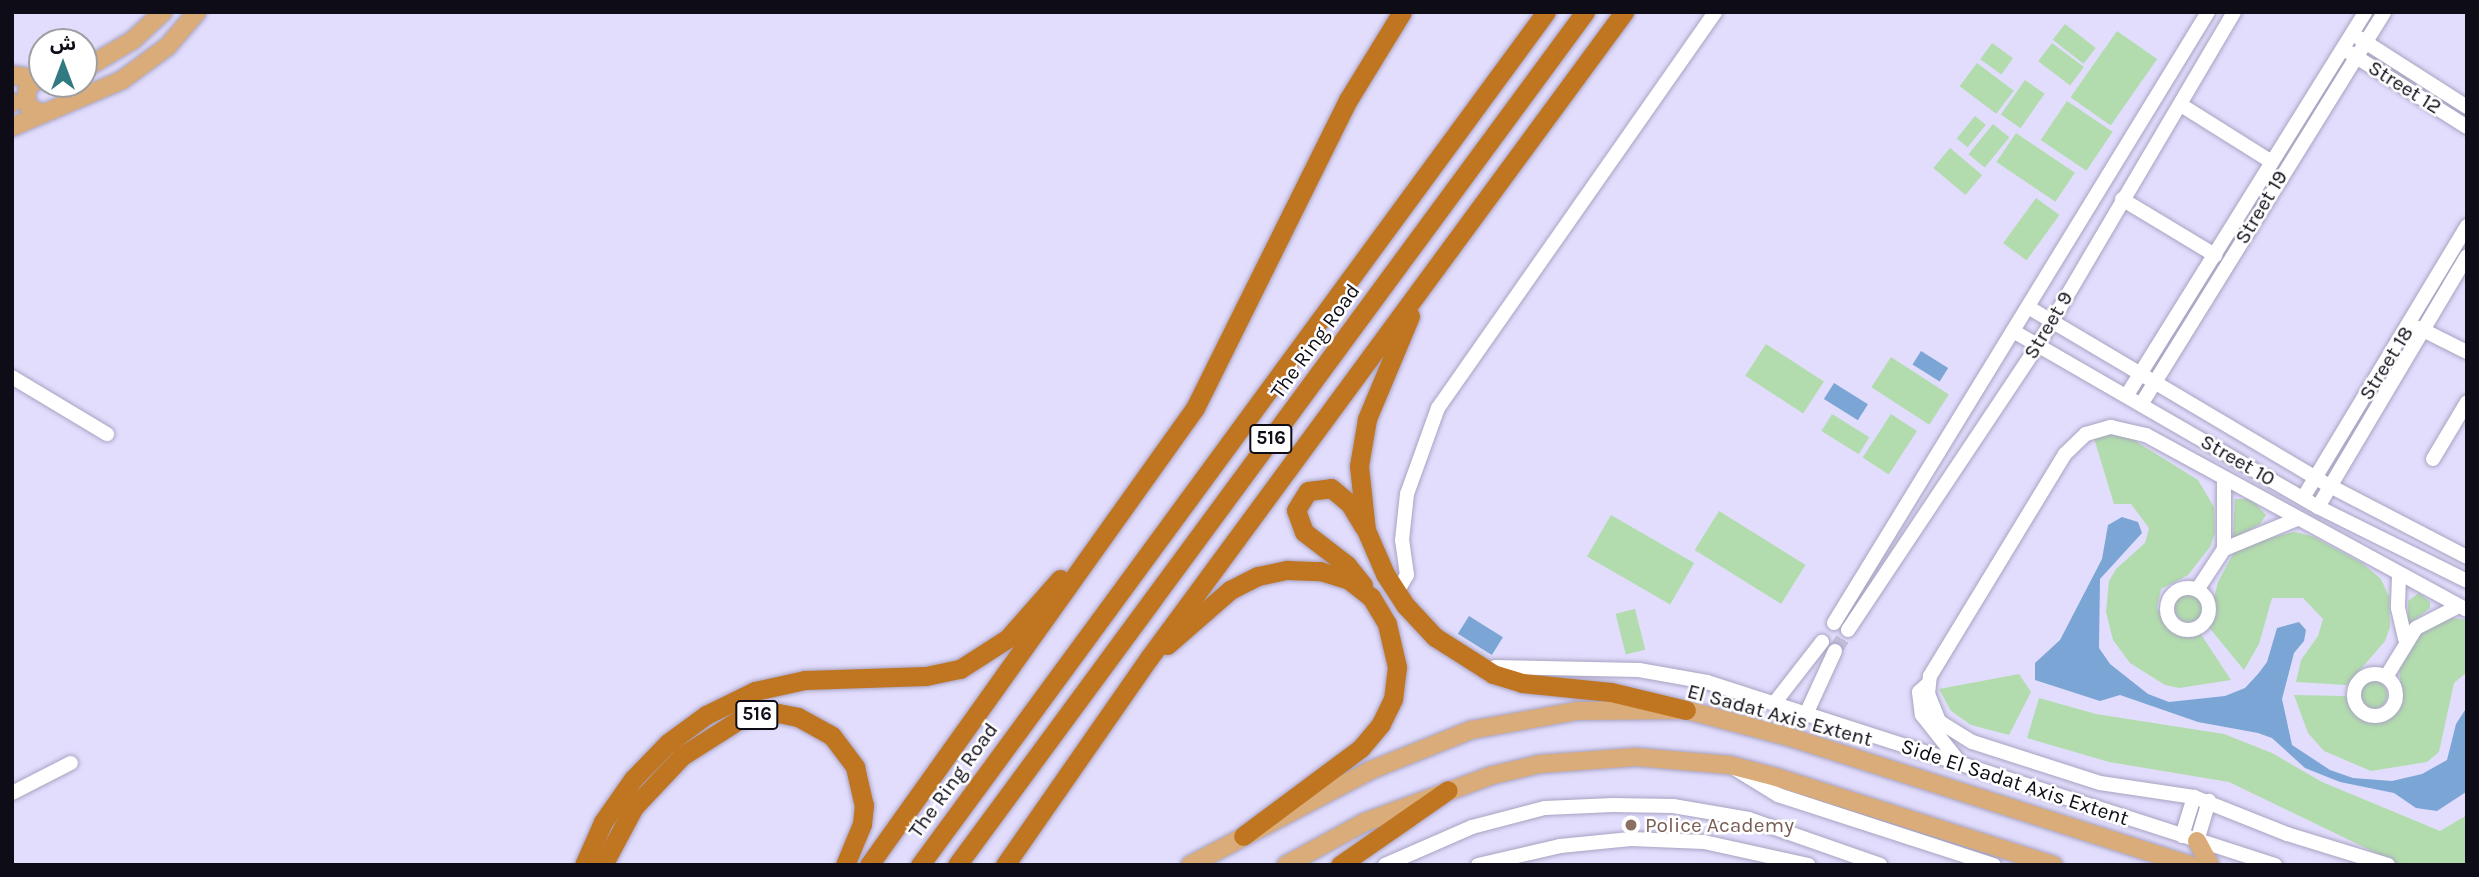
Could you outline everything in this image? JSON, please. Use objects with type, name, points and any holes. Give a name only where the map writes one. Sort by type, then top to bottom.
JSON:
[{"type":"highway","name":"The Ring Road","points":[[869,865],[1112,526],[1208,387],[1348,100],[1402,12]]},
{"type":"highway","name":"The Ring Road","points":[[920,865],[1546,12]]},
{"type":"highway","name":"The Ring Road","points":[[957,865],[1585,12]]},
{"type":"highway","name":"516","points":[[1005,865],[1149,658],[1624,12]]},
{"type":"highway","name":"516","points":[[1425,281],[1367,419],[1359,466],[1366,530],[1397,592],[1424,627],[1467,660],[1522,683],[1611,692],[1686,710]]},
{"type":"highway","points":[[1366,530],[1350,504],[1331,488],[1320,487],[1300,499],[1298,522],[1304,532],[1347,565],[1371,597]]},
{"type":"highway","name":"516","points":[[584,865],[603,822],[633,779],[668,743],[706,715],[781,684],[831,677],[943,674],[976,661],[1017,629],[1079,556],[1112,526]]},
{"type":"highway","name":"516","points":[[1149,658],[1230,590],[1258,576],[1287,570],[1320,571],[1349,580],[1371,597],[1387,624],[1397,667],[1393,699],[1381,723],[1361,748],[1243,836]]},
{"type":"highway","name":"516","points":[[603,865],[634,807],[682,756],[740,719],[778,713],[824,730],[855,767],[863,814],[845,865]]},
{"type":"highway","points":[[1340,865],[1447,790]]},
{"type":"main road","points":[[98,61],[133,40],[163,12]]},
{"type":"main road","points":[[12,127],[122,80],[167,47],[197,12]]},
{"type":"main road","points":[[28,86],[26,100],[34,110],[43,113]]},
{"type":"main road","name":"El Sadat Axis Extent","points":[[1190,865],[1371,770],[1471,730],[1577,712],[1686,710],[1789,737],[2190,865]]},
{"type":"main road","points":[[1286,865],[1365,822],[1447,790],[1493,775],[1588,758],[1684,758],[1730,765],[2053,865]]},
{"type":"main road","points":[[2190,838],[2210,865]]},
{"type":"street","points":[[1397,592],[1407,575],[1402,540],[1407,494],[1438,408],[1480,342],[1716,12]]},
{"type":"street","name":"Street 9","points":[[2208,12],[1960,416],[1841,626],[2038,345],[2232,17]]},
{"type":"street","points":[[2215,12],[2232,17]]},
{"type":"street","name":"Street 19","points":[[2127,395],[2365,12]]},
{"type":"street","name":"Street 19","points":[[2142,403],[2384,12]]},
{"type":"street","name":"Street 12","points":[[2352,34],[2467,107]]},
{"type":"street","name":"Street 12","points":[[2342,49],[2467,127]]},
{"type":"street","points":[[2181,105],[2272,162]]},
{"type":"street","points":[[2122,199],[2215,255]]},
{"type":"street","name":"Street 18","points":[[2319,507],[2418,327],[2467,226]]},
{"type":"street","name":"Street 18","points":[[2303,498],[2467,256]]},
{"type":"street","name":"Street 10","points":[[2028,307],[2330,486],[2467,557]]},
{"type":"street","points":[[2418,327],[2467,352]]},
{"type":"street","name":"Street 10","points":[[2013,331],[2319,507],[2467,581]]},
{"type":"street","points":[[12,377],[107,434]]},
{"type":"street","points":[[2433,459],[2467,402]]},
{"type":"street","points":[[1960,416],[1981,429]]},
{"type":"street","points":[[1963,766],[1922,715],[1919,692],[1928,684],[1934,667],[2057,466],[2086,434],[2111,427],[2134,430],[2462,608]]},
{"type":"street","points":[[2197,590],[2224,549],[2224,479]]},
{"type":"street","points":[[2224,549],[2297,519]]},
{"type":"street","points":[[2399,576],[2398,608],[2405,639]]},
{"type":"street","points":[[2386,677],[2405,639],[2428,619],[2462,608]]},
{"type":"street","points":[[1776,701],[1829,647],[1807,712]]},
{"type":"street","name":"Side El Sadat Axis Extent","points":[[1467,660],[1525,671],[1605,668],[1662,673],[1776,701],[1963,766],[2275,865]]},
{"type":"street","points":[[1928,684],[1940,721],[1972,743],[2099,783],[2209,801],[2298,838],[2388,865]]},
{"type":"street","points":[[12,793],[71,763]]},
{"type":"street","points":[[1730,765],[1778,795],[1994,865]]},
{"type":"street","points":[[2190,838],[2194,797]]},
{"type":"street","points":[[2190,838],[2209,801]]},
{"type":"street","points":[[1385,865],[1472,827],[1545,808],[1614,804],[1673,806],[1749,819],[1880,865]]},
{"type":"street","points":[[1478,865],[1560,846],[1631,839],[1704,842],[1809,865]]},
{"type":"green space","points":[[2065,24],[2096,48],[2083,64],[2053,40]]},
{"type":"green space","points":[[2117,31],[2157,59],[2111,125],[2071,97]]},
{"type":"green space","points":[[1992,43],[2013,58],[2001,74],[1980,59]]},
{"type":"green space","points":[[2052,43],[2084,67],[2070,85],[2038,61]]},
{"type":"green space","points":[[1977,63],[2014,91],[1996,114],[1960,86]]},
{"type":"green space","points":[[2025,80],[2045,94],[2021,128],[2001,114]]},
{"type":"green space","points":[[2067,101],[2113,132],[2086,171],[2041,140]]},
{"type":"green space","points":[[1975,116],[1986,125],[1968,147],[1957,139]]},
{"type":"green space","points":[[1993,124],[2009,137],[1985,168],[1968,154]]},
{"type":"green space","points":[[2016,133],[2075,173],[2055,202],[1996,162]]},
{"type":"green space","points":[[1950,148],[1982,175],[1965,195],[1933,168]]},
{"type":"green space","points":[[2036,198],[2059,215],[2027,260],[2003,243]]},
{"type":"green space","points":[[1766,344],[1824,382],[1803,413],[1745,376]]},
{"type":"green space","points":[[1891,357],[1949,395],[1929,425],[1871,387]]},
{"type":"green space","points":[[1832,414],[1869,437],[1859,454],[1821,431]]},
{"type":"green space","points":[[1891,414],[1917,431],[1889,474],[1863,458]]},
{"type":"green space","points":[[2124,434],[2198,480],[2214,507],[2215,533],[2210,547],[2188,575],[2161,589],[2157,607],[2167,629],[2182,636],[2200,633],[2231,680],[2179,688],[2165,685],[2130,663],[2113,640],[2106,612],[2109,581],[2116,569],[2145,543],[2149,528],[2131,504],[2114,504],[2093,435]]},
{"type":"green space","points":[[2235,499],[2251,499],[2266,515],[2260,524],[2233,539]]},
{"type":"green space","points":[[1719,511],[1806,565],[1781,604],[1695,550]]},
{"type":"green space","points":[[1611,515],[1694,563],[1670,605],[1587,557]]},
{"type":"green space","points":[[2294,532],[2312,536],[2362,563],[2381,579],[2389,597],[2390,627],[2385,641],[2347,685],[2296,682],[2301,660],[2318,636],[2323,619],[2303,598],[2272,598],[2259,644],[2244,670],[2207,625],[2218,582],[2233,554],[2247,543]]},
{"type":"green space","points":[[2189,592],[2200,596],[2204,607],[2200,618],[2189,622],[2178,618],[2174,607],[2178,596]]},
{"type":"green space","points":[[2419,593],[2430,602],[2430,608],[2408,625],[2408,601]]},
{"type":"green space","points":[[1635,609],[1645,650],[1626,655],[1616,614]]},
{"type":"green space","points":[[2445,617],[2467,620],[2467,672],[2454,683],[2439,752],[2427,762],[2371,771],[2324,751],[2308,733],[2294,695],[2345,696],[2357,715],[2383,722],[2403,703],[2398,662],[2417,634]]},
{"type":"green space","points":[[2019,674],[2031,692],[2009,735],[1971,725],[1951,711],[1939,689]]},
{"type":"green space","points":[[2372,680],[2383,684],[2387,695],[2383,706],[2372,710],[2361,706],[2357,695],[2361,684]]},
{"type":"green space","points":[[2039,698],[2096,714],[2224,734],[2272,753],[2322,782],[2440,831],[2467,815],[2467,865],[2401,865],[2229,782],[2109,762],[2027,738]]},
{"type":"water","points":[[1921,351],[1948,368],[1940,382],[1913,365]]},
{"type":"water","points":[[1834,383],[1868,404],[1858,420],[1824,399]]},
{"type":"water","points":[[2122,517],[2138,522],[2142,533],[2100,579],[2099,648],[2110,664],[2148,694],[2169,702],[2225,696],[2245,688],[2258,674],[2267,662],[2277,628],[2299,622],[2306,630],[2304,641],[2294,653],[2282,699],[2292,745],[2330,770],[2353,778],[2392,781],[2422,774],[2447,760],[2456,724],[2467,707],[2466,792],[2437,811],[2416,808],[2394,793],[2340,782],[2305,768],[2272,738],[2258,733],[2198,722],[2120,695],[2100,701],[2035,680],[2035,663],[2060,640],[2102,559],[2108,525]]},
{"type":"water","points":[[1469,616],[1503,637],[1492,655],[1458,634]]},
{"type":"tunnel","points":[[1835,651],[1848,630]]},
{"type":"place","name":"Police Academy","points":[[1631,825]]}]
